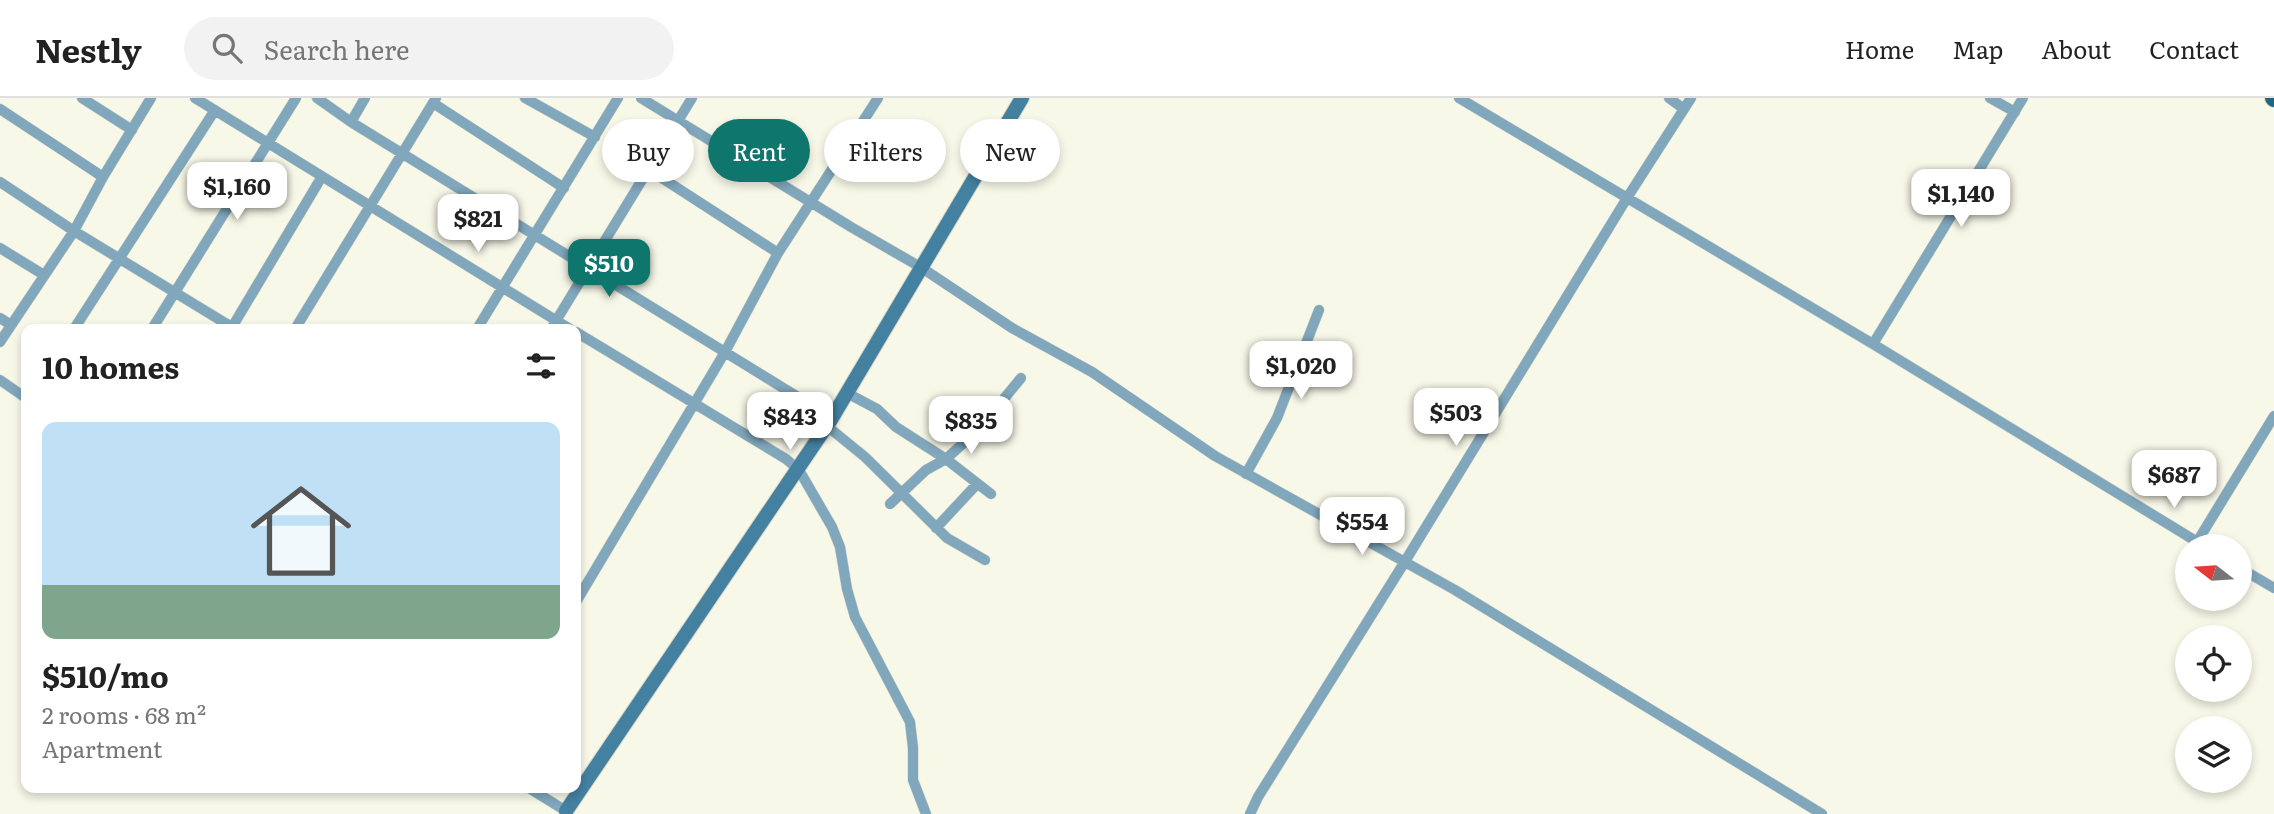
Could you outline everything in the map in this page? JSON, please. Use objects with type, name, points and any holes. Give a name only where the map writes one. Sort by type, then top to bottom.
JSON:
[{"type":"street","points":[[82,98],[132,130]]},
{"type":"street","points":[[0,342],[74,231],[103,177],[152,98]]},
{"type":"street","points":[[195,98],[503,288],[553,324]]},
{"type":"street","points":[[155,324],[296,98]]},
{"type":"street","points":[[317,98],[351,122],[725,352],[830,422],[947,538],[985,560]]},
{"type":"street","points":[[351,122],[365,98]]},
{"type":"street","points":[[525,98],[594,137]]},
{"type":"street","points":[[480,324],[618,98]]},
{"type":"street","points":[[641,98],[678,119],[692,98]]},
{"type":"street","points":[[581,594],[725,352],[778,253],[876,101],[863,98]]},
{"type":"street","points":[[581,789],[830,422],[1023,98]]},
{"type":"street","points":[[1459,98],[1873,344],[2185,534]]},
{"type":"street","points":[[1478,109],[1485,98]]},
{"type":"street","points":[[1669,98],[1684,109]]},
{"type":"street","points":[[1250,814],[1265,785],[1691,98]]},
{"type":"street","points":[[1990,98],[2015,112]]},
{"type":"street","points":[[1873,344],[2023,98]]},
{"type":"street","points":[[298,324],[434,100],[564,188]]},
{"type":"street","points":[[0,109],[103,177]]},
{"type":"street","points":[[77,324],[215,110]]},
{"type":"street","points":[[694,130],[745,163],[922,268],[1012,328],[1092,372],[1215,456],[1455,590],[1822,814]]},
{"type":"street","points":[[235,324],[321,178]]},
{"type":"street","points":[[0,182],[74,231],[226,324]]},
{"type":"street","points":[[555,324],[640,182]]},
{"type":"street","points":[[668,182],[778,253]]},
{"type":"street","points":[[0,248],[44,275]]},
{"type":"street","points":[[1246,474],[1277,418],[1319,310]]},
{"type":"street","points":[[0,318],[11,325]]},
{"type":"street","points":[[581,335],[786,459],[799,470],[832,527],[840,547],[855,617],[909,722],[913,747],[913,780],[926,814]]},
{"type":"street","points":[[890,504],[926,470],[946,459],[980,428],[1021,378]]},
{"type":"street","points":[[0,380],[21,395]]},
{"type":"street","points":[[847,393],[877,410],[896,427],[946,459],[991,494]]},
{"type":"street","points":[[2207,534],[2274,416]]},
{"type":"street","points":[[936,528],[977,484]]},
{"type":"street","points":[[2252,575],[2274,588]]},
{"type":"street","points":[[537,793],[566,811],[578,793]]}]
